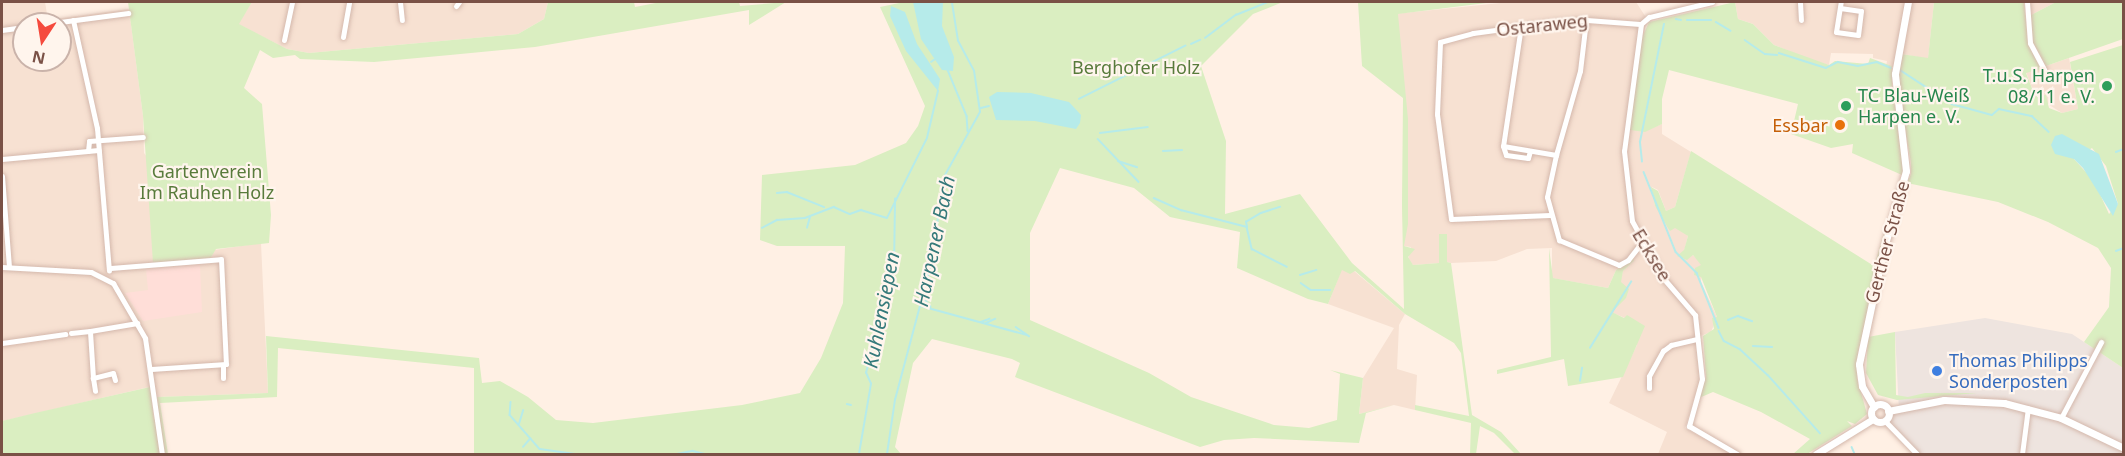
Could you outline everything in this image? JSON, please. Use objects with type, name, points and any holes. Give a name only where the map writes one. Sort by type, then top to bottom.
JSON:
[{"type":"street","points":[[284,40],[292,2]]},
{"type":"street","points":[[342,37],[349,2]]},
{"type":"street","points":[[400,2],[402,20]]},
{"type":"street","name":"Ostaraweg","points":[[1550,215],[1451,219],[1436,104],[1439,48],[1444,38],[1521,26],[1586,20],[1643,22],[1710,2]]},
{"type":"street","points":[[1800,2],[1802,20]]},
{"type":"street","name":"Gerther Straße","points":[[1874,407],[1862,386],[1859,363],[1882,251],[1906,171],[1895,74],[1908,2]]},
{"type":"street","points":[[2027,2],[2030,43],[2044,69]]},
{"type":"street","points":[[1841,5],[1861,11],[1858,35],[1836,32],[1841,5]]},
{"type":"street","points":[[105,276],[110,268],[98,140],[73,20],[128,12]]},
{"type":"street","points":[[1586,20],[1580,70],[1547,185],[1550,215],[1562,242],[1614,264],[1628,261],[1642,242]]},
{"type":"street","name":"Ecksee","points":[[1643,22],[1624,151],[1630,210],[1642,242],[1664,279],[1692,308],[1702,380],[1689,426],[1724,452],[1737,454]]},
{"type":"street","points":[[1521,26],[1503,146],[1556,155]]},
{"type":"street","points":[[88,151],[88,141],[143,137]]},
{"type":"street","points":[[2,159],[99,150]]},
{"type":"street","points":[[2,176],[9,267]]},
{"type":"street","points":[[110,268],[221,259],[226,364],[223,366],[223,378]]},
{"type":"street","points":[[2,267],[105,276]]},
{"type":"street","points":[[105,276],[145,338],[162,454]]},
{"type":"street","points":[[2,344],[137,323]]},
{"type":"street","points":[[90,331],[94,391]]},
{"type":"street","points":[[1649,388],[1649,376],[1663,351],[1671,345],[1697,339]]},
{"type":"street","points":[[2061,418],[2101,342]]},
{"type":"street","points":[[151,369],[223,366]]},
{"type":"street","points":[[93,378],[113,373],[115,380]]},
{"type":"street","points":[[1888,411],[1958,399],[2028,408],[2061,418],[2124,448]]},
{"type":"street","points":[[1873,419],[1874,407],[1882,405],[1888,411]]},
{"type":"street","points":[[2022,454],[2028,408]]},
{"type":"street","points":[[1885,421],[1888,411]]},
{"type":"street","points":[[1816,454],[1873,419],[1885,421],[1917,454]]},
{"type":"shaded area","points":[[2,2],[45,2],[47,12],[12,12],[12,72],[72,72],[72,17],[129,9],[143,116],[144,153],[214,250],[261,243],[268,393],[157,397],[149,387],[3,421],[2,432]]},
{"type":"shaded area","points":[[252,2],[548,2],[544,19],[518,34],[309,53],[287,49],[238,24]]},
{"type":"shaded area","points":[[1510,2],[1636,2],[1649,22],[1645,27],[1649,129],[1662,124],[1662,134],[1691,152],[1675,207],[1666,211],[1658,190],[1652,187],[1655,206],[1688,236],[1682,259],[1693,255],[1702,265],[1701,282],[1717,317],[1711,332],[1695,338],[1700,381],[1685,428],[1732,454],[1658,454],[1667,432],[1609,403],[1637,345],[1625,318],[1611,312],[1623,271],[1634,261],[1616,270],[1608,288],[1552,278],[1552,248],[1527,249],[1496,261],[1451,263],[1447,262],[1447,234],[1440,234],[1439,263],[1413,265],[1408,259],[1411,247],[1404,246],[1402,205],[1405,117],[1394,14]]},
{"type":"shaded area","points":[[1735,2],[1934,2],[1928,59],[1902,54],[1900,68],[1886,66],[1887,61],[1873,58],[1873,54],[1831,53],[1829,65],[1817,62],[1774,45],[1753,24],[1738,19]]},
{"type":"shaded area","points":[[2026,2],[2056,2],[2029,16],[2046,66],[2069,58],[2078,109],[2062,113],[2035,96],[2026,72],[2041,69],[2028,43]]},
{"type":"shaded area","points":[[200,264],[202,312],[143,321],[125,293],[148,290],[146,269]]},
{"type":"shaded area","points":[[1342,269],[1354,271],[1405,314],[1399,325],[1397,369],[1417,375],[1415,410],[1394,405],[1359,414],[1363,378],[1394,328],[1328,304]]},
{"type":"shaded area","points":[[1985,318],[2072,334],[2123,368],[2123,454],[1919,454],[1890,422],[1891,415],[1899,411],[1895,332]]},
{"type":"green space","name":"Gartenverein Im Rauhen Holz","points":[[128,2],[252,2],[239,24],[287,49],[309,53],[518,34],[544,19],[548,2],[634,2],[635,7],[661,2],[739,2],[740,6],[786,2],[749,25],[749,10],[535,47],[374,62],[300,59],[295,55],[273,58],[260,50],[244,88],[262,104],[271,215],[269,243],[216,249],[210,259],[153,263],[143,116]]},
{"type":"green space","name":"Berghofer Holz","points":[[904,2],[1283,2],[1253,14],[1201,66],[1226,141],[1225,214],[1300,194],[1352,263],[1404,309],[1403,98],[1362,66],[1358,2],[1494,2],[1398,14],[1408,119],[1408,224],[1404,246],[1415,249],[1408,257],[1413,265],[1439,263],[1439,234],[1447,234],[1447,262],[1451,263],[1472,415],[1501,432],[1521,454],[1515,454],[1494,433],[1480,426],[1476,454],[1470,454],[1471,423],[1415,410],[1415,405],[1469,416],[1461,353],[1454,343],[1405,314],[1355,271],[1350,274],[1342,270],[1328,304],[1308,299],[1237,268],[1240,232],[1170,217],[1134,188],[1060,168],[1030,233],[1030,320],[1149,373],[1191,397],[1274,425],[1309,428],[1337,420],[1340,374],[1330,370],[1363,378],[1359,414],[1394,405],[1366,413],[1359,443],[1254,438],[1224,440],[1200,447],[1015,377],[1020,363],[1012,359],[932,339],[913,363],[895,447],[901,454],[474,454],[474,368],[278,348],[277,397],[160,403],[168,454],[2,454],[2,421],[35,413],[150,387],[154,419],[159,418],[157,397],[268,393],[266,336],[479,358],[482,383],[500,381],[528,397],[556,420],[593,423],[742,405],[800,393],[821,358],[843,303],[845,246],[777,246],[760,240],[762,175],[855,165],[906,143],[918,126],[925,106],[880,7]]},
{"type":"green space","points":[[1735,2],[1738,19],[1753,24],[1774,45],[1829,65],[1835,61],[1868,64],[1870,58],[1892,66],[1892,86],[1886,89],[1893,94],[1904,168],[1858,353],[1857,378],[1867,414],[1855,424],[1847,421],[1852,426],[1807,454],[1793,454],[1810,439],[1761,412],[1713,392],[1699,398],[1706,377],[1703,336],[1714,329],[1712,318],[1717,317],[1701,277],[1694,275],[1695,268],[1701,265],[1693,255],[1687,260],[1677,256],[1684,250],[1688,236],[1675,228],[1670,231],[1655,206],[1651,187],[1658,191],[1666,211],[1675,207],[1691,151],[1874,266],[1902,175],[1852,153],[1853,144],[1831,148],[1791,134],[1798,104],[1669,70],[1662,99],[1662,124],[1645,132],[1630,130],[1641,40],[1649,22]]},
{"type":"green space","points":[[1934,2],[2024,2],[2028,43],[2041,69],[2026,73],[2035,96],[2046,95],[2049,108],[2062,113],[2078,109],[2070,62],[2123,45],[2123,368],[2084,342],[2109,307],[2111,268],[2098,248],[2048,222],[1998,202],[1907,183],[1911,174],[1898,78],[1901,54],[1928,58]],"holes":[[[2092,148],[2106,166],[2118,204],[2109,214],[2094,181],[2074,159]]]},
{"type":"green space","points":[[2056,2],[2123,2],[2123,39],[2046,66],[2033,42],[2029,16]]},
{"type":"green space","points":[[1899,94],[1901,105],[1908,170]]},
{"type":"green space","points":[[1549,248],[1553,278],[1608,288],[1616,270],[1633,257],[1634,261],[1623,271],[1621,282],[1629,289],[1626,298],[1612,312],[1624,318],[1627,315],[1645,326],[1623,377],[1568,386],[1564,359],[1497,374],[1497,370],[1551,357]]},
{"type":"green space","points":[[1895,332],[1896,395],[1908,397],[1925,393],[1977,393],[1897,400],[1878,395],[1866,373],[1868,337]]},
{"type":"water","points":[[913,2],[943,2],[942,26],[954,57],[953,71],[942,70],[921,39]]},
{"type":"water","points":[[891,6],[905,12],[917,44],[940,79],[938,91],[906,51],[890,16]]},
{"type":"water","points":[[997,92],[1031,93],[1069,102],[1081,115],[1080,123],[1076,129],[1035,121],[996,120],[989,97]]},
{"type":"water","points":[[2062,134],[2099,154],[2118,204],[2113,216],[2083,168],[2074,159],[2055,154],[2051,145],[2055,136]]},
{"type":"waterway","name":"Harpener Bach","points":[[887,454],[895,400],[931,265],[944,177],[980,112],[974,71],[958,41],[952,2]]},
{"type":"waterway","points":[[1205,38],[1236,15],[1269,2]]},
{"type":"waterway","points":[[1676,19],[1681,20]]},
{"type":"waterway","points":[[1687,20],[1711,20]]},
{"type":"waterway","points":[[1716,22],[1731,31]]},
{"type":"waterway","points":[[1642,162],[1640,142],[1664,24]]},
{"type":"waterway","points":[[1191,44],[1200,40]]},
{"type":"waterway","points":[[1745,40],[1765,54],[1777,55]]},
{"type":"waterway","points":[[1079,99],[1185,46]]},
{"type":"waterway","points":[[1779,53],[1826,68],[1838,62],[1858,66],[1877,62],[1891,68]]},
{"type":"waterway","points":[[948,70],[967,116],[968,131]]},
{"type":"waterway","points":[[1900,70],[1952,104],[1992,115],[1999,109],[2032,116],[2049,132]]},
{"type":"waterway","points":[[762,228],[777,220],[805,218],[834,207],[850,214],[861,210],[887,218],[927,138],[938,91]]},
{"type":"waterway","points":[[981,108],[989,106]]},
{"type":"waterway","points":[[1100,133],[1148,127]]},
{"type":"waterway","points":[[1098,139],[1139,182]]},
{"type":"waterway","points":[[2116,152],[2124,149]]},
{"type":"waterway","points":[[1163,151],[1182,150]]},
{"type":"waterway","points":[[1118,161],[1137,167]]},
{"type":"waterway","points":[[1644,172],[1676,252],[1697,273],[1719,328]]},
{"type":"waterway","points":[[777,193],[787,192],[824,207]]},
{"type":"waterway","points":[[1154,198],[1181,210],[1247,227],[1252,249],[1287,267]]},
{"type":"waterway","name":"Kuhlensiepen","points":[[859,454],[871,384],[866,373],[894,266],[895,199]]},
{"type":"waterway","points":[[1247,227],[1246,222],[1261,213],[1280,207]]},
{"type":"waterway","points":[[807,228],[810,217]]},
{"type":"waterway","points":[[2116,251],[2124,248]]},
{"type":"waterway","points":[[1300,275],[1316,270]]},
{"type":"waterway","points":[[1590,348],[1631,282]]},
{"type":"waterway","points":[[1301,283],[1311,290],[1330,290]]},
{"type":"waterway","points":[[924,298],[931,307]]},
{"type":"waterway","points":[[921,306],[1027,335]]},
{"type":"waterway","points":[[1728,320],[1738,316],[1752,321]]},
{"type":"waterway","points":[[981,322],[989,319]]},
{"type":"waterway","points":[[986,323],[995,319]]},
{"type":"waterway","points":[[1016,327],[1029,336]]},
{"type":"waterway","points":[[1719,331],[1724,341],[1740,349],[1768,375],[1820,433]]},
{"type":"waterway","points":[[1753,346],[1772,347]]},
{"type":"waterway","points":[[1580,381],[1582,368]]},
{"type":"waterway","points":[[511,402],[510,415],[540,449],[577,454]]},
{"type":"waterway","points":[[847,404],[851,405]]},
{"type":"waterway","points":[[519,424],[523,411]]},
{"type":"waterway","points":[[523,447],[530,439]]},
{"type":"waterway","points":[[1852,447],[1855,454]]},
{"type":"waterway","points":[[677,454],[693,451],[705,454]]},
{"type":"place","name":"T.u.S. Harpen 08/11 e. V.","points":[[2107,86]]},
{"type":"place","name":"TC Blau-Weiß Harpen e. V.","points":[[1846,106]]},
{"type":"place","name":"Essbar","points":[[1840,125]]},
{"type":"place","name":"Thomas Philipps Sonderposten","points":[[1937,371]]}]
